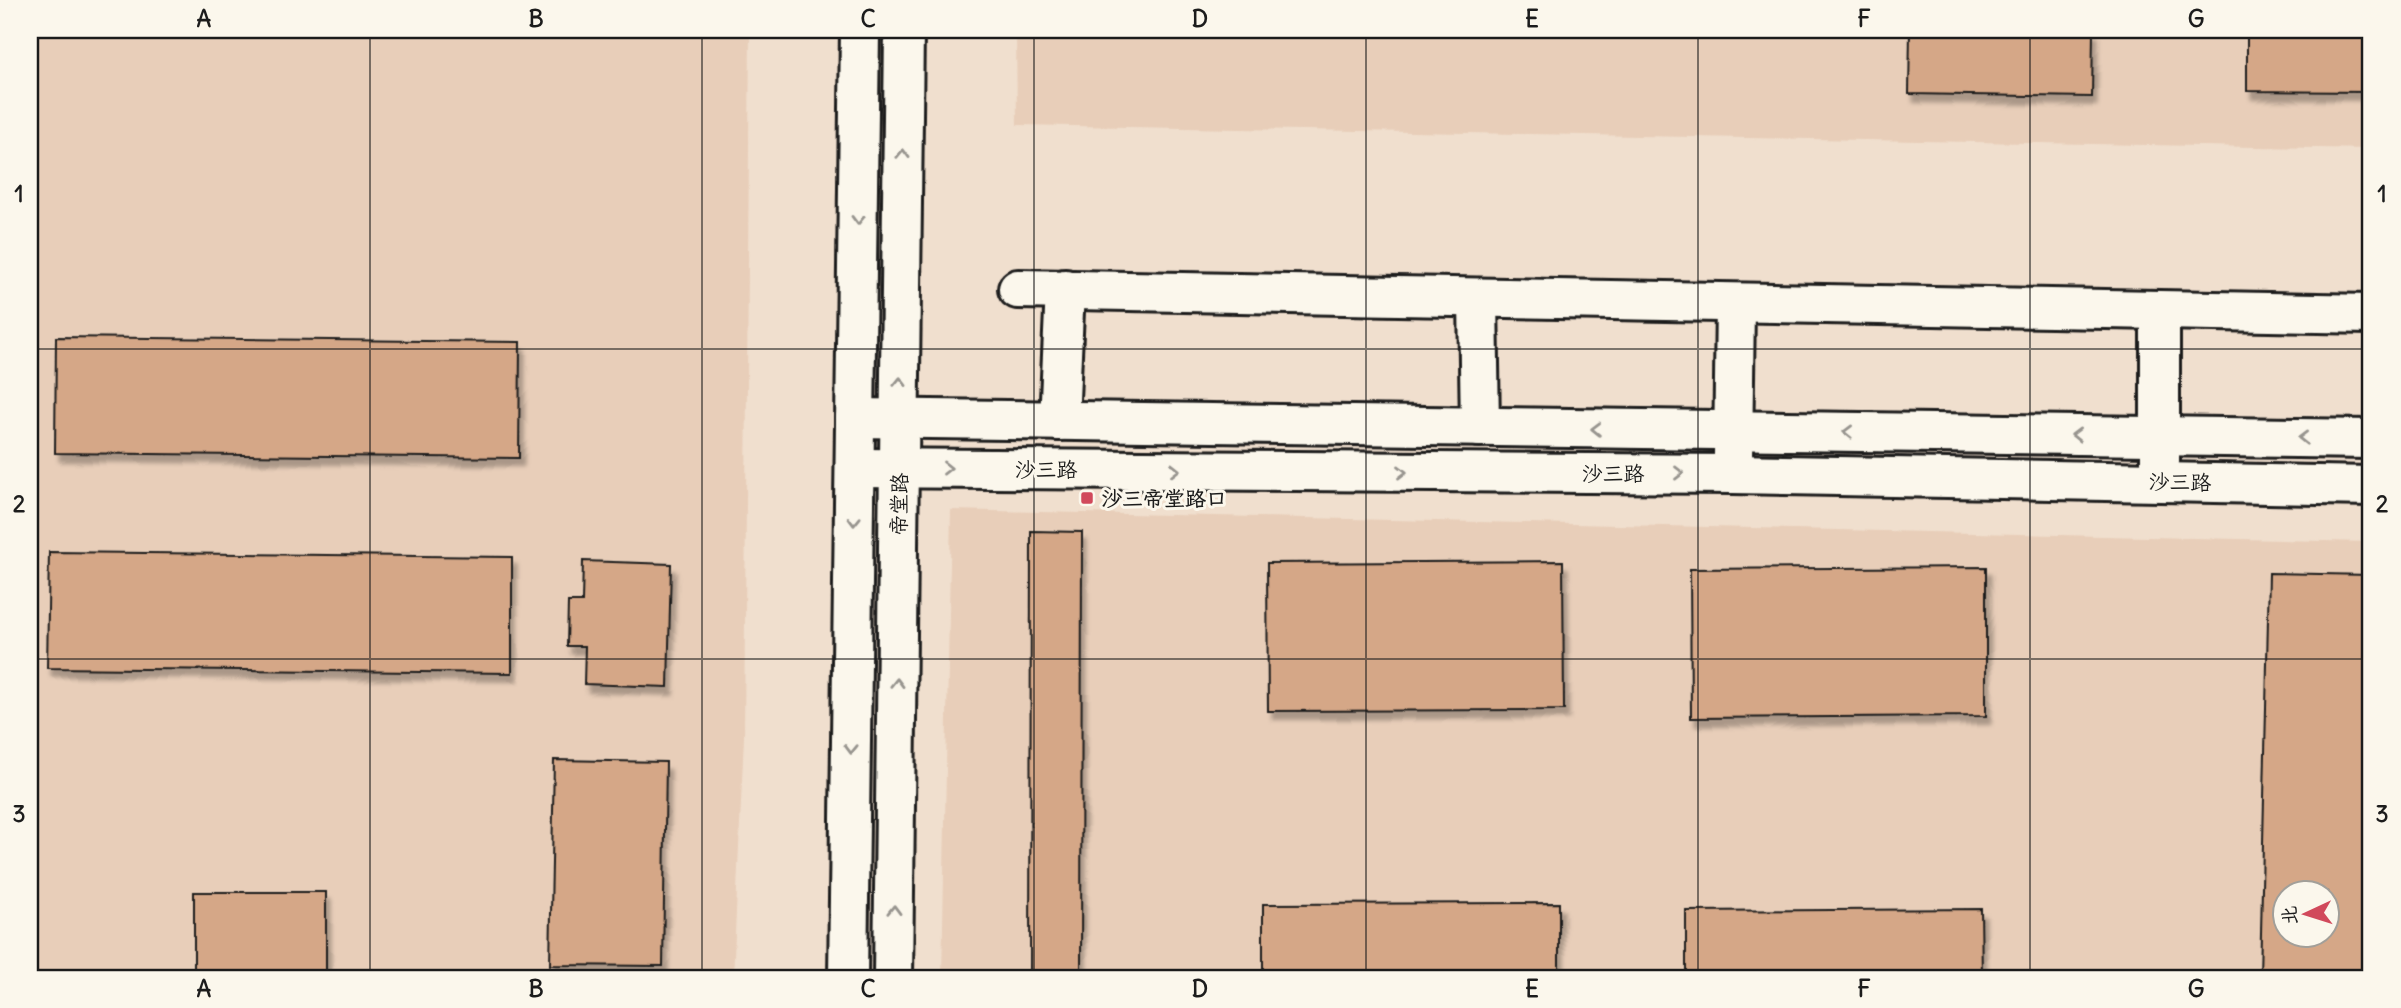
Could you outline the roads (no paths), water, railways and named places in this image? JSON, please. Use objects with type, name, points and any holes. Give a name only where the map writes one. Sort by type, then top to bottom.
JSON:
[{"type":"street","points":[[848,978],[860,30]]},
{"type":"street","name":"帝堂路","points":[[893,978],[904,30]]},
{"type":"street","points":[[1018,289],[2371,314]]},
{"type":"street","points":[[1059,421],[1065,289]]},
{"type":"street","points":[[1478,299],[1480,427]]},
{"type":"street","points":[[1733,474],[1735,304]]},
{"type":"street","points":[[2160,310],[2160,482]]},
{"type":"street","name":"沙三路","points":[[855,418],[2371,439]]},
{"type":"street","name":"沙三路","points":[[855,468],[1733,474],[2371,486]]},
{"type":"place","name":"沙三帝堂路口","points":[[1087,498]]}]
